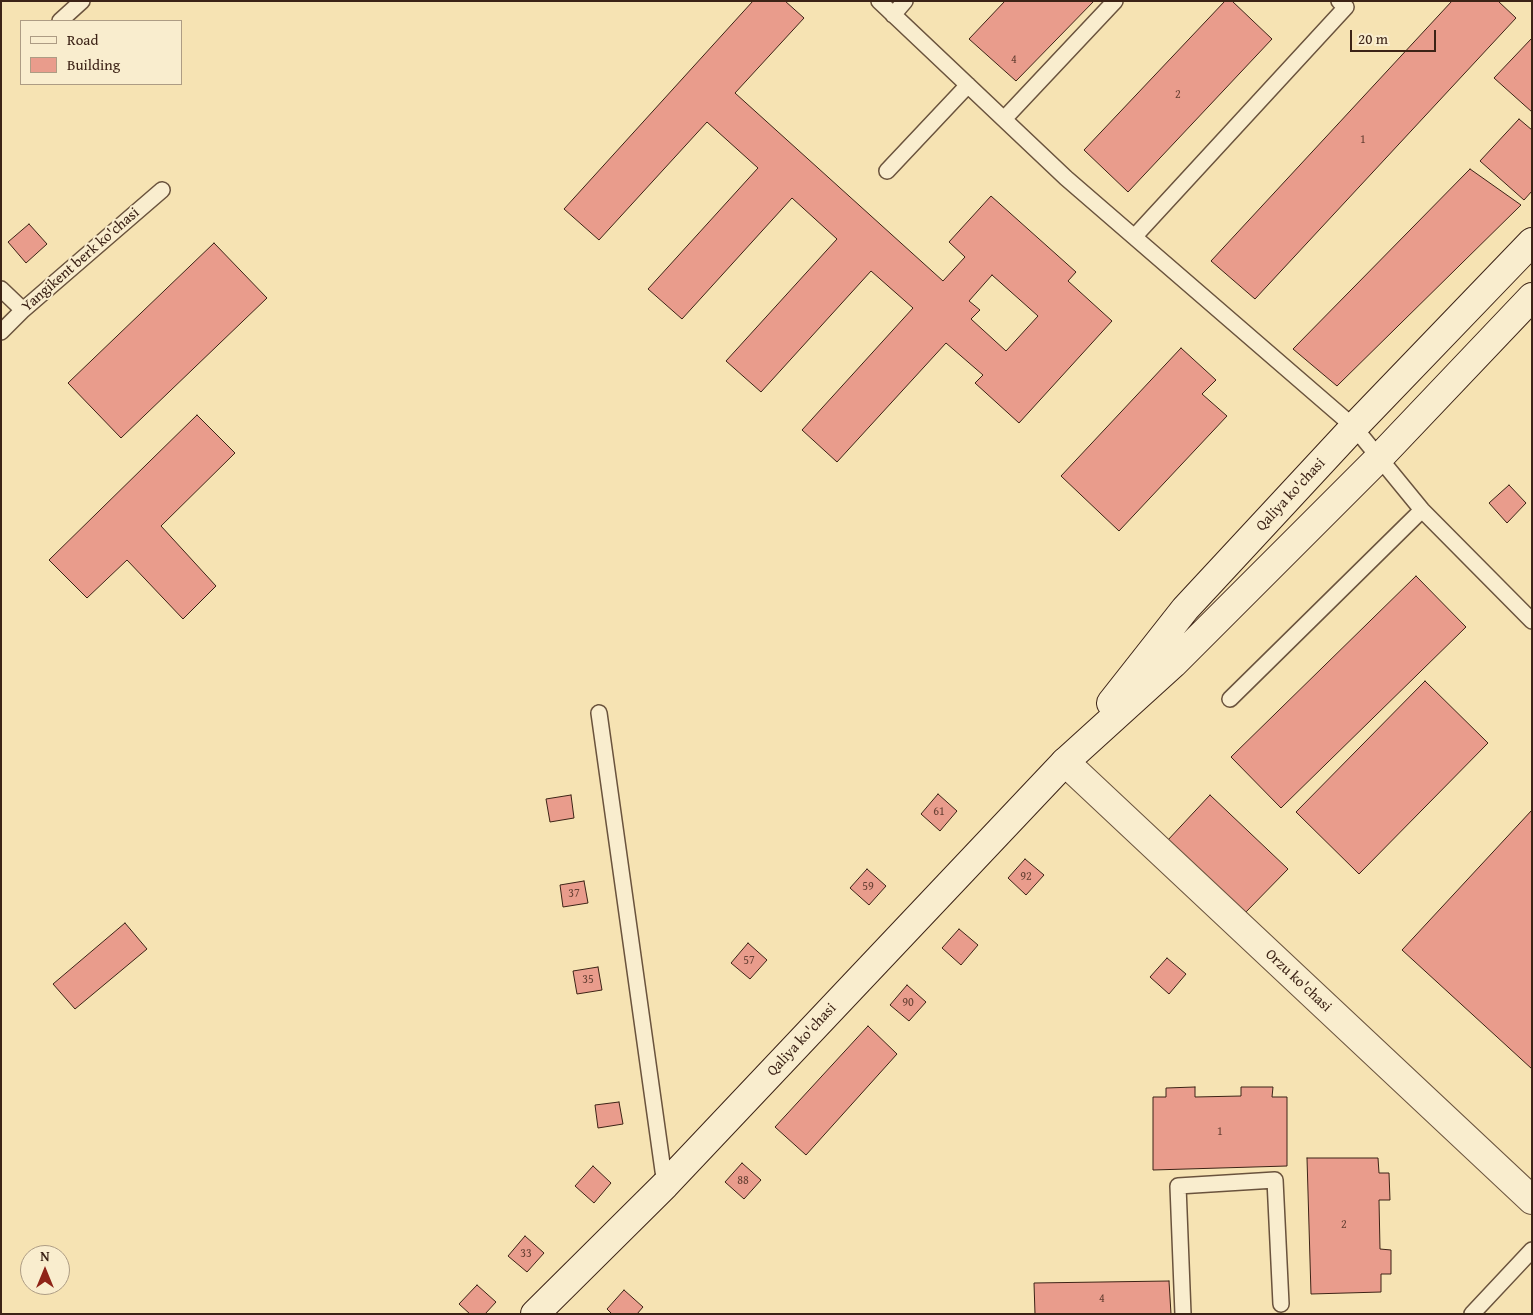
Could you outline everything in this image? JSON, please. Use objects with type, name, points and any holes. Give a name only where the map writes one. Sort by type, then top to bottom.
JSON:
[{"type":"main road","name":"Qaliya ko'chasi","points":[[1065,762],[1185,609],[1354,427],[1532,242]]},
{"type":"main road","name":"Qaliya ko'chasi","points":[[535,1314],[665,1185],[1065,762],[1173,664],[1379,458],[1532,297]]},
{"type":"main road","name":"Orzu ko'chasi","points":[[1065,762],[1532,1200]]},
{"type":"lane","points":[[61,20],[82,1]]},
{"type":"lane","points":[[879,1],[1066,178],[1136,236],[1354,427],[1422,510],[1532,622]]},
{"type":"lane","points":[[893,15],[905,1]]},
{"type":"lane","points":[[1004,119],[1115,1]]},
{"type":"lane","points":[[1136,236],[1346,7],[1339,1]]},
{"type":"lane","points":[[887,171],[968,85]]},
{"type":"lane","name":"Yangikent berk ko'chasi","points":[[1,332],[23,310],[162,190]]},
{"type":"lane","points":[[1,289],[23,310]]},
{"type":"lane","points":[[1230,698],[1422,510]]},
{"type":"lane","points":[[599,713],[665,1185]]},
{"type":"lane","points":[[1183,1314],[1178,1186],[1275,1180],[1281,1304]]},
{"type":"lane","points":[[1472,1314],[1532,1250]]},
{"type":"building","points":[[753,1],[785,1],[804,18],[735,93],[943,281],[965,257],[949,242],[991,196],[1076,272],[1068,281],[1112,321],[1019,423],[975,383],[983,375],[946,343],[837,462],[802,430],[913,308],[871,271],[761,392],[726,361],[837,239],[792,198],[682,319],[648,289],[758,168],[707,122],[599,240],[564,209]],"holes":[[[992,275],[1038,316],[1006,351],[971,319],[980,310],[969,301]]]},
{"type":"building","points":[[1005,1],[1094,1],[1016,81],[969,39]]},
{"type":"building","points":[[1225,1],[1232,1],[1272,39],[1128,192],[1084,150]]},
{"type":"building","points":[[1452,1],[1498,1],[1516,18],[1255,299],[1211,261]]},
{"type":"building","points":[[1532,38],[1532,112],[1494,78]]},
{"type":"building","points":[[1519,119],[1532,130],[1532,191],[1524,200],[1480,161]]},
{"type":"building","points":[[1470,169],[1521,205],[1337,386],[1293,349]]},
{"type":"building","points":[[29,224],[47,244],[26,263],[8,242]]},
{"type":"building","points":[[214,243],[267,298],[121,438],[68,383]]},
{"type":"building","points":[[1181,348],[1216,380],[1202,394],[1227,416],[1119,531],[1061,476]]},
{"type":"building","points":[[197,415],[235,453],[161,526],[216,586],[183,619],[127,560],[87,598],[49,560]]},
{"type":"building","points":[[1509,485],[1526,503],[1507,523],[1489,503]]},
{"type":"building","points":[[1416,576],[1466,627],[1281,808],[1231,757]]},
{"type":"building","points":[[1425,681],[1488,743],[1359,874],[1296,812]]},
{"type":"building","points":[[938,794],[957,811],[940,831],[921,814]]},
{"type":"building","points":[[571,795],[574,818],[550,822],[546,799]]},
{"type":"building","points":[[1210,795],[1288,869],[1244,914],[1167,841]]},
{"type":"building","points":[[1532,810],[1532,1069],[1402,950]]},
{"type":"building","points":[[1025,859],[1044,875],[1026,895],[1008,878]]},
{"type":"building","points":[[867,869],[886,886],[869,905],[850,888]]},
{"type":"building","points":[[584,881],[588,903],[563,907],[560,885]]},
{"type":"building","points":[[125,923],[147,949],[75,1009],[53,984]]},
{"type":"building","points":[[959,929],[978,945],[961,965],[942,948]]},
{"type":"building","points":[[748,943],[767,960],[750,979],[731,963]]},
{"type":"building","points":[[1167,958],[1186,974],[1169,994],[1150,977]]},
{"type":"building","points":[[598,967],[602,990],[577,994],[573,971]]},
{"type":"building","points":[[907,985],[926,1002],[909,1021],[890,1005]]},
{"type":"building","points":[[868,1026],[897,1054],[806,1155],[775,1127]]},
{"type":"building","points":[[1195,1087],[1195,1097],[1241,1096],[1241,1087],[1273,1087],[1272,1097],[1287,1097],[1287,1166],[1153,1170],[1153,1097],[1166,1097],[1166,1088]]},
{"type":"building","points":[[619,1102],[623,1124],[598,1128],[595,1105]]},
{"type":"building","points":[[1307,1158],[1378,1158],[1379,1173],[1389,1173],[1390,1200],[1379,1200],[1380,1249],[1391,1250],[1391,1274],[1381,1274],[1381,1292],[1311,1294]]},
{"type":"building","points":[[742,1163],[761,1180],[744,1199],[725,1182]]},
{"type":"building","points":[[593,1166],[611,1183],[594,1203],[575,1186]]},
{"type":"building","points":[[525,1236],[544,1253],[527,1272],[508,1256]]},
{"type":"building","points":[[1169,1281],[1171,1314],[1035,1314],[1034,1283]]},
{"type":"building","points":[[477,1285],[496,1302],[485,1314],[470,1314],[459,1304]]},
{"type":"building","points":[[624,1290],[643,1307],[637,1314],[612,1314],[607,1309]]}]
